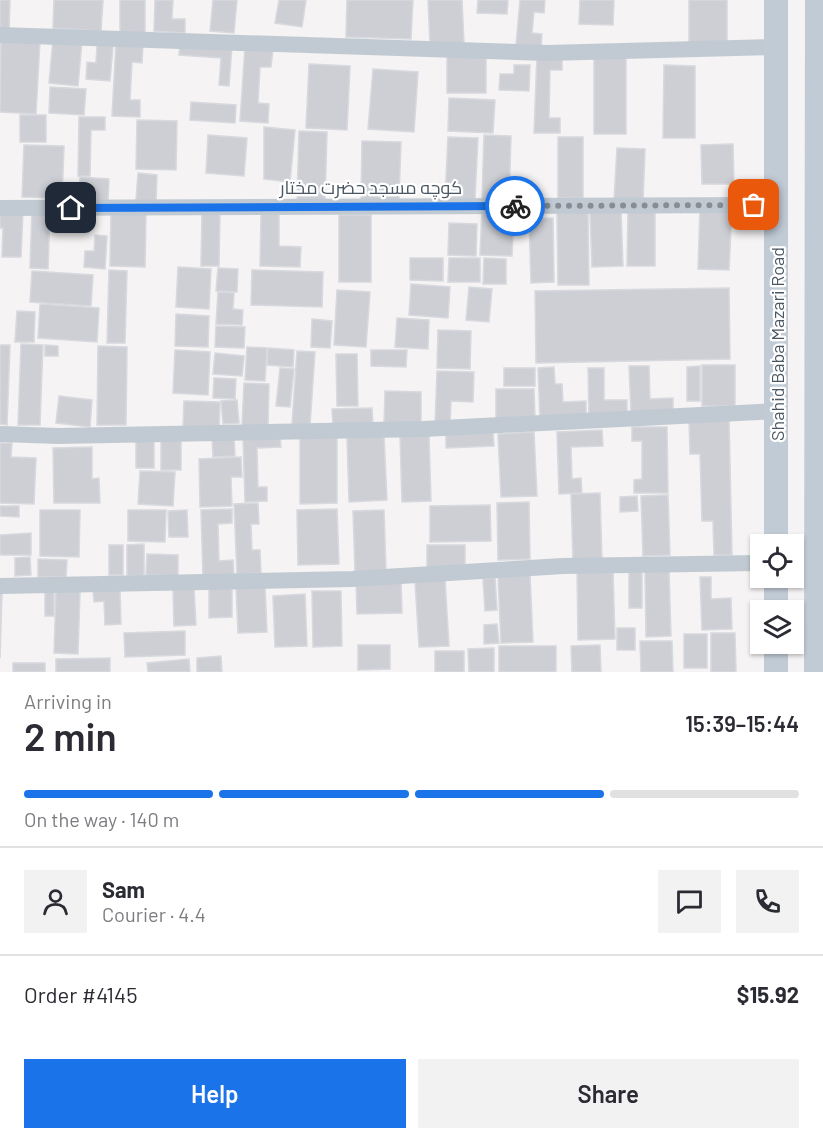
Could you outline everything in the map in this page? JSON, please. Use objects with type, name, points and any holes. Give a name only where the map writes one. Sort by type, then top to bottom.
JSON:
[{"type":"main road","name":"Shahid Baba Mazari Road","points":[[776,0],[777,534]]},
{"type":"main road","points":[[816,672],[820,630],[820,72],[817,0]]},
{"type":"main road","points":[[776,654],[776,672]]},
{"type":"street","points":[[0,35],[546,53],[777,47]]},
{"type":"street","name":"کوچه مسجد حضرت مختار","points":[[0,208],[778,205]]},
{"type":"street","points":[[0,434],[59,436],[423,429],[777,411]]},
{"type":"street","points":[[0,586],[352,579],[563,566],[750,563]]},
{"type":"building","points":[[0,0],[10,0],[9,34],[0,34]]},
{"type":"building","points":[[54,0],[103,0],[101,31],[53,28]]},
{"type":"building","points":[[120,0],[145,0],[145,33],[120,33]]},
{"type":"building","points":[[155,0],[173,0],[172,19],[185,19],[185,33],[154,31]]},
{"type":"building","points":[[213,0],[237,0],[234,33],[210,31]]},
{"type":"building","points":[[279,0],[306,0],[302,27],[275,23]]},
{"type":"building","points":[[347,0],[413,0],[411,39],[346,37]]},
{"type":"building","points":[[428,0],[462,0],[464,44],[430,43]]},
{"type":"building","points":[[478,0],[508,0],[507,14],[477,13]]},
{"type":"building","points":[[520,0],[545,0],[544,13],[534,12],[532,33],[542,34],[541,48],[516,45]]},
{"type":"building","points":[[580,0],[614,0],[613,25],[579,24]]},
{"type":"building","points":[[689,0],[727,0],[727,44],[689,44]]},
{"type":"building","points":[[1,39],[40,41],[36,114],[0,112]]},
{"type":"building","points":[[53,39],[82,41],[78,86],[49,83]]},
{"type":"building","points":[[116,43],[143,44],[142,63],[132,62],[130,100],[140,100],[140,117],[112,116]]},
{"type":"building","points":[[180,43],[232,46],[229,86],[219,85],[221,58],[179,55]]},
{"type":"building","points":[[97,45],[113,46],[110,81],[86,79],[87,62],[96,63]]},
{"type":"building","points":[[245,47],[273,49],[271,67],[260,67],[258,103],[269,104],[268,123],[240,121]]},
{"type":"building","points":[[447,55],[486,55],[486,93],[447,93]]},
{"type":"building","points":[[537,55],[562,56],[562,70],[550,70],[549,118],[560,118],[560,133],[534,133]]},
{"type":"building","points":[[594,57],[626,57],[626,134],[594,134]]},
{"type":"building","points":[[309,64],[350,66],[347,130],[306,128]]},
{"type":"building","points":[[514,65],[530,65],[529,91],[499,90],[500,74],[514,74]]},
{"type":"building","points":[[664,65],[695,66],[695,138],[663,138]]},
{"type":"building","points":[[373,69],[418,72],[414,132],[368,129]]},
{"type":"building","points":[[50,87],[86,89],[84,115],[49,113]]},
{"type":"building","points":[[449,98],[495,100],[493,133],[448,131]]},
{"type":"building","points":[[191,102],[236,105],[235,123],[190,120]]},
{"type":"building","points":[[20,115],[46,115],[46,142],[20,142]]},
{"type":"building","points":[[79,117],[105,117],[105,130],[91,130],[90,176],[78,176]]},
{"type":"building","points":[[137,120],[177,121],[176,170],[136,169]]},
{"type":"building","points":[[264,127],[295,130],[290,182],[264,179]]},
{"type":"building","points":[[299,131],[327,132],[325,202],[297,202]]},
{"type":"building","points":[[208,135],[247,138],[244,176],[206,173]]},
{"type":"building","points":[[484,135],[511,136],[509,201],[482,200]]},
{"type":"building","points":[[448,137],[478,138],[475,199],[445,198]]},
{"type":"building","points":[[558,137],[583,137],[583,198],[558,198]]},
{"type":"building","points":[[362,141],[401,142],[399,200],[361,200]]},
{"type":"building","points":[[733,144],[734,184],[702,184],[701,145]]},
{"type":"building","points":[[24,145],[64,146],[62,198],[22,197]]},
{"type":"building","points":[[617,148],[645,149],[643,202],[614,200]]},
{"type":"building","points":[[138,173],[157,175],[156,201],[136,200]]},
{"type":"building","points":[[80,177],[109,179],[108,201],[79,200]]},
{"type":"building","points":[[700,208],[732,209],[729,270],[698,269]]},
{"type":"building","points":[[0,210],[23,211],[21,257],[2,257],[3,228],[0,228]]},
{"type":"building","points":[[32,210],[50,211],[48,269],[30,268]]},
{"type":"building","points":[[628,210],[655,210],[655,266],[627,266]]},
{"type":"building","points":[[482,211],[514,212],[512,256],[480,255]]},
{"type":"building","points":[[621,211],[623,266],[592,267],[590,212]]},
{"type":"building","points":[[202,212],[220,213],[219,266],[201,266]]},
{"type":"building","points":[[588,212],[589,285],[558,285],[557,213]]},
{"type":"building","points":[[111,213],[146,213],[145,267],[110,266]]},
{"type":"building","points":[[261,214],[279,214],[279,246],[301,247],[300,267],[260,266]]},
{"type":"building","points":[[339,215],[371,215],[371,282],[339,282]]},
{"type":"building","points":[[553,218],[554,282],[531,283],[529,219]]},
{"type":"building","points":[[449,223],[477,224],[476,256],[448,255]]},
{"type":"building","points":[[95,235],[107,236],[105,269],[84,267],[85,251],[94,251]]},
{"type":"building","points":[[410,258],[443,258],[443,281],[410,280]]},
{"type":"building","points":[[449,258],[480,258],[480,282],[448,282]]},
{"type":"building","points":[[484,258],[506,259],[506,284],[483,284]]},
{"type":"building","points":[[178,267],[211,269],[209,309],[176,307]]},
{"type":"building","points":[[218,268],[238,269],[237,292],[216,291]]},
{"type":"building","points":[[109,270],[127,271],[125,343],[107,343]]},
{"type":"building","points":[[252,270],[323,272],[322,307],[251,305]]},
{"type":"building","points":[[32,271],[93,275],[91,306],[30,302]]},
{"type":"building","points":[[411,284],[450,287],[448,318],[409,315]]},
{"type":"building","points":[[469,287],[492,289],[489,322],[466,320]]},
{"type":"building","points":[[729,288],[730,359],[536,363],[535,291]]},
{"type":"building","points":[[337,290],[370,292],[366,347],[334,345]]},
{"type":"building","points":[[218,292],[234,293],[233,309],[243,310],[242,325],[216,324]]},
{"type":"building","points":[[40,304],[99,308],[97,342],[38,338]]},
{"type":"building","points":[[17,311],[35,312],[34,342],[15,342]]},
{"type":"building","points":[[176,314],[209,316],[208,347],[175,346]]},
{"type":"building","points":[[397,318],[429,320],[428,349],[395,347]]},
{"type":"building","points":[[312,319],[332,321],[330,348],[311,347]]},
{"type":"building","points":[[216,326],[245,327],[244,348],[215,347]]},
{"type":"building","points":[[438,330],[471,331],[470,369],[437,368]]},
{"type":"building","points":[[21,344],[43,345],[40,425],[18,425]]},
{"type":"building","points":[[0,345],[10,345],[7,425],[0,424]]},
{"type":"building","points":[[45,345],[58,346],[58,356],[45,356]]},
{"type":"building","points":[[98,346],[127,347],[126,425],[97,425]]},
{"type":"building","points":[[247,347],[267,348],[265,381],[245,380]]},
{"type":"building","points":[[268,348],[294,350],[293,367],[267,365]]},
{"type":"building","points":[[175,350],[210,352],[208,395],[173,393]]},
{"type":"building","points":[[371,350],[407,350],[406,367],[371,366]]},
{"type":"building","points":[[297,351],[315,352],[310,425],[292,424]]},
{"type":"building","points":[[215,353],[244,356],[242,376],[213,374]]},
{"type":"building","points":[[336,354],[357,354],[358,406],[337,406]]},
{"type":"building","points":[[702,365],[735,365],[735,406],[702,406]]},
{"type":"building","points":[[629,366],[649,366],[650,399],[673,398],[673,412],[631,413]]},
{"type":"building","points":[[700,366],[700,401],[687,401],[687,367]]},
{"type":"building","points":[[554,367],[555,384],[562,384],[563,402],[586,401],[586,418],[540,420],[538,368]]},
{"type":"building","points":[[280,368],[294,369],[290,407],[276,406]]},
{"type":"building","points":[[504,368],[535,368],[535,386],[504,386]]},
{"type":"building","points":[[588,368],[604,368],[604,400],[627,400],[627,417],[589,417]]},
{"type":"building","points":[[437,371],[474,372],[473,402],[451,401],[450,426],[435,425]]},
{"type":"building","points":[[214,378],[236,379],[235,399],[213,398]]},
{"type":"building","points":[[244,383],[269,384],[268,427],[242,426]]},
{"type":"building","points":[[496,389],[534,389],[535,420],[496,420]]},
{"type":"building","points":[[385,391],[421,392],[421,426],[384,425]]},
{"type":"building","points":[[59,396],[92,400],[90,427],[56,423]]},
{"type":"building","points":[[237,400],[239,423],[223,424],[221,401]]},
{"type":"building","points":[[184,401],[220,402],[219,430],[183,429]]},
{"type":"building","points":[[372,408],[373,425],[333,427],[332,409]]},
{"type":"building","points":[[729,418],[732,555],[714,555],[713,521],[702,521],[700,454],[690,454],[689,419]]},
{"type":"building","points":[[632,427],[667,427],[668,493],[634,493],[634,480],[642,479],[642,441],[632,441]]},
{"type":"building","points":[[602,430],[603,446],[571,447],[572,479],[581,478],[582,493],[559,494],[557,432]]},
{"type":"building","points":[[493,431],[494,446],[446,448],[446,432]]},
{"type":"building","points":[[534,432],[537,496],[501,497],[498,434]]},
{"type":"building","points":[[300,435],[337,435],[337,503],[300,504]]},
{"type":"building","points":[[429,435],[431,501],[402,502],[400,436]]},
{"type":"building","points":[[280,436],[281,447],[257,448],[258,487],[267,487],[267,501],[245,502],[243,437]]},
{"type":"building","points":[[384,436],[387,500],[349,502],[347,438]]},
{"type":"building","points":[[136,437],[154,437],[154,468],[136,468]]},
{"type":"building","points":[[234,437],[235,456],[213,457],[212,438]]},
{"type":"building","points":[[161,438],[181,438],[181,470],[161,470]]},
{"type":"building","points":[[0,443],[12,443],[11,457],[36,458],[34,504],[0,503]]},
{"type":"building","points":[[92,447],[92,479],[99,478],[100,503],[54,503],[53,448]]},
{"type":"building","points":[[241,457],[242,477],[231,477],[232,506],[200,507],[199,459]]},
{"type":"building","points":[[140,471],[175,472],[173,506],[138,504]]},
{"type":"building","points":[[600,493],[602,560],[573,561],[571,494]]},
{"type":"building","points":[[668,495],[670,555],[643,556],[641,496]]},
{"type":"building","points":[[637,496],[638,511],[620,512],[620,497]]},
{"type":"building","points":[[529,502],[530,559],[498,560],[497,503]]},
{"type":"building","points":[[258,503],[259,524],[251,524],[252,550],[260,550],[261,573],[237,574],[234,504]]},
{"type":"building","points":[[490,505],[491,541],[430,542],[430,506]]},
{"type":"building","points":[[0,506],[19,506],[19,517],[0,516]]},
{"type":"building","points":[[232,509],[232,523],[218,524],[219,561],[233,560],[234,577],[203,577],[201,510]]},
{"type":"building","points":[[337,509],[339,564],[298,565],[297,510]]},
{"type":"building","points":[[40,510],[80,510],[79,557],[40,556]]},
{"type":"building","points":[[128,510],[166,510],[165,542],[128,541]]},
{"type":"building","points":[[187,510],[188,537],[169,537],[168,511]]},
{"type":"building","points":[[384,510],[386,571],[355,572],[353,511]]},
{"type":"building","points":[[31,533],[31,555],[0,555],[0,535]]},
{"type":"building","points":[[144,544],[144,576],[127,576],[127,545]]},
{"type":"building","points":[[109,545],[123,545],[123,575],[109,575]]},
{"type":"building","points":[[427,545],[465,545],[465,569],[427,569]]},
{"type":"building","points":[[147,554],[178,555],[178,576],[146,575]]},
{"type":"building","points":[[30,557],[31,575],[15,576],[15,558]]},
{"type":"building","points":[[38,559],[67,560],[66,577],[38,577]]},
{"type":"building","points":[[629,568],[642,568],[642,608],[629,608]]},
{"type":"building","points":[[645,570],[669,570],[671,636],[646,637]]},
{"type":"building","points":[[613,571],[615,639],[578,640],[577,572]]},
{"type":"building","points":[[530,574],[533,642],[501,643],[498,576]]},
{"type":"building","points":[[700,577],[711,577],[711,599],[731,598],[732,629],[702,630]]},
{"type":"building","points":[[495,578],[497,610],[485,611],[483,579]]},
{"type":"building","points":[[445,579],[449,646],[419,647],[415,581]]},
{"type":"building","points":[[401,580],[402,613],[357,614],[356,581]]},
{"type":"building","points":[[265,586],[267,632],[238,633],[236,587]]},
{"type":"building","points":[[209,587],[232,587],[232,617],[209,618]]},
{"type":"building","points":[[194,588],[196,625],[174,626],[173,589]]},
{"type":"building","points":[[45,590],[54,590],[54,616],[45,616]]},
{"type":"building","points":[[56,590],[80,591],[78,654],[54,653]]},
{"type":"building","points":[[120,590],[121,624],[105,625],[104,601],[94,602],[93,591]]},
{"type":"building","points":[[312,591],[341,591],[342,646],[313,647]]},
{"type":"building","points":[[0,593],[2,593],[0,658]]},
{"type":"building","points":[[305,594],[307,646],[275,647],[273,596]]},
{"type":"building","points":[[497,624],[499,643],[484,644],[484,625]]},
{"type":"building","points":[[617,628],[635,628],[635,650],[617,650]]},
{"type":"building","points":[[185,631],[185,655],[125,657],[124,633]]},
{"type":"building","points":[[711,633],[735,633],[736,672],[711,672]]},
{"type":"building","points":[[684,634],[707,634],[707,668],[684,668]]},
{"type":"building","points":[[640,641],[672,641],[673,672],[641,672]]},
{"type":"building","points":[[358,645],[390,645],[390,669],[358,670]]},
{"type":"building","points":[[600,645],[601,672],[572,672],[571,646]]},
{"type":"building","points":[[499,646],[556,646],[556,672],[499,672]]},
{"type":"building","points":[[494,648],[494,672],[469,672],[468,649]]},
{"type":"building","points":[[435,651],[464,651],[464,672],[435,672]]},
{"type":"building","points":[[221,656],[222,672],[197,672],[197,658]]},
{"type":"building","points":[[110,658],[110,672],[56,672],[56,659]]},
{"type":"building","points":[[189,659],[190,672],[148,672],[147,663]]},
{"type":"building","points":[[13,663],[45,663],[45,672],[13,672]]},
{"type":"way so far","points":[[515,206],[754,205]]},
{"type":"route","points":[[71,208],[515,206]]}]
